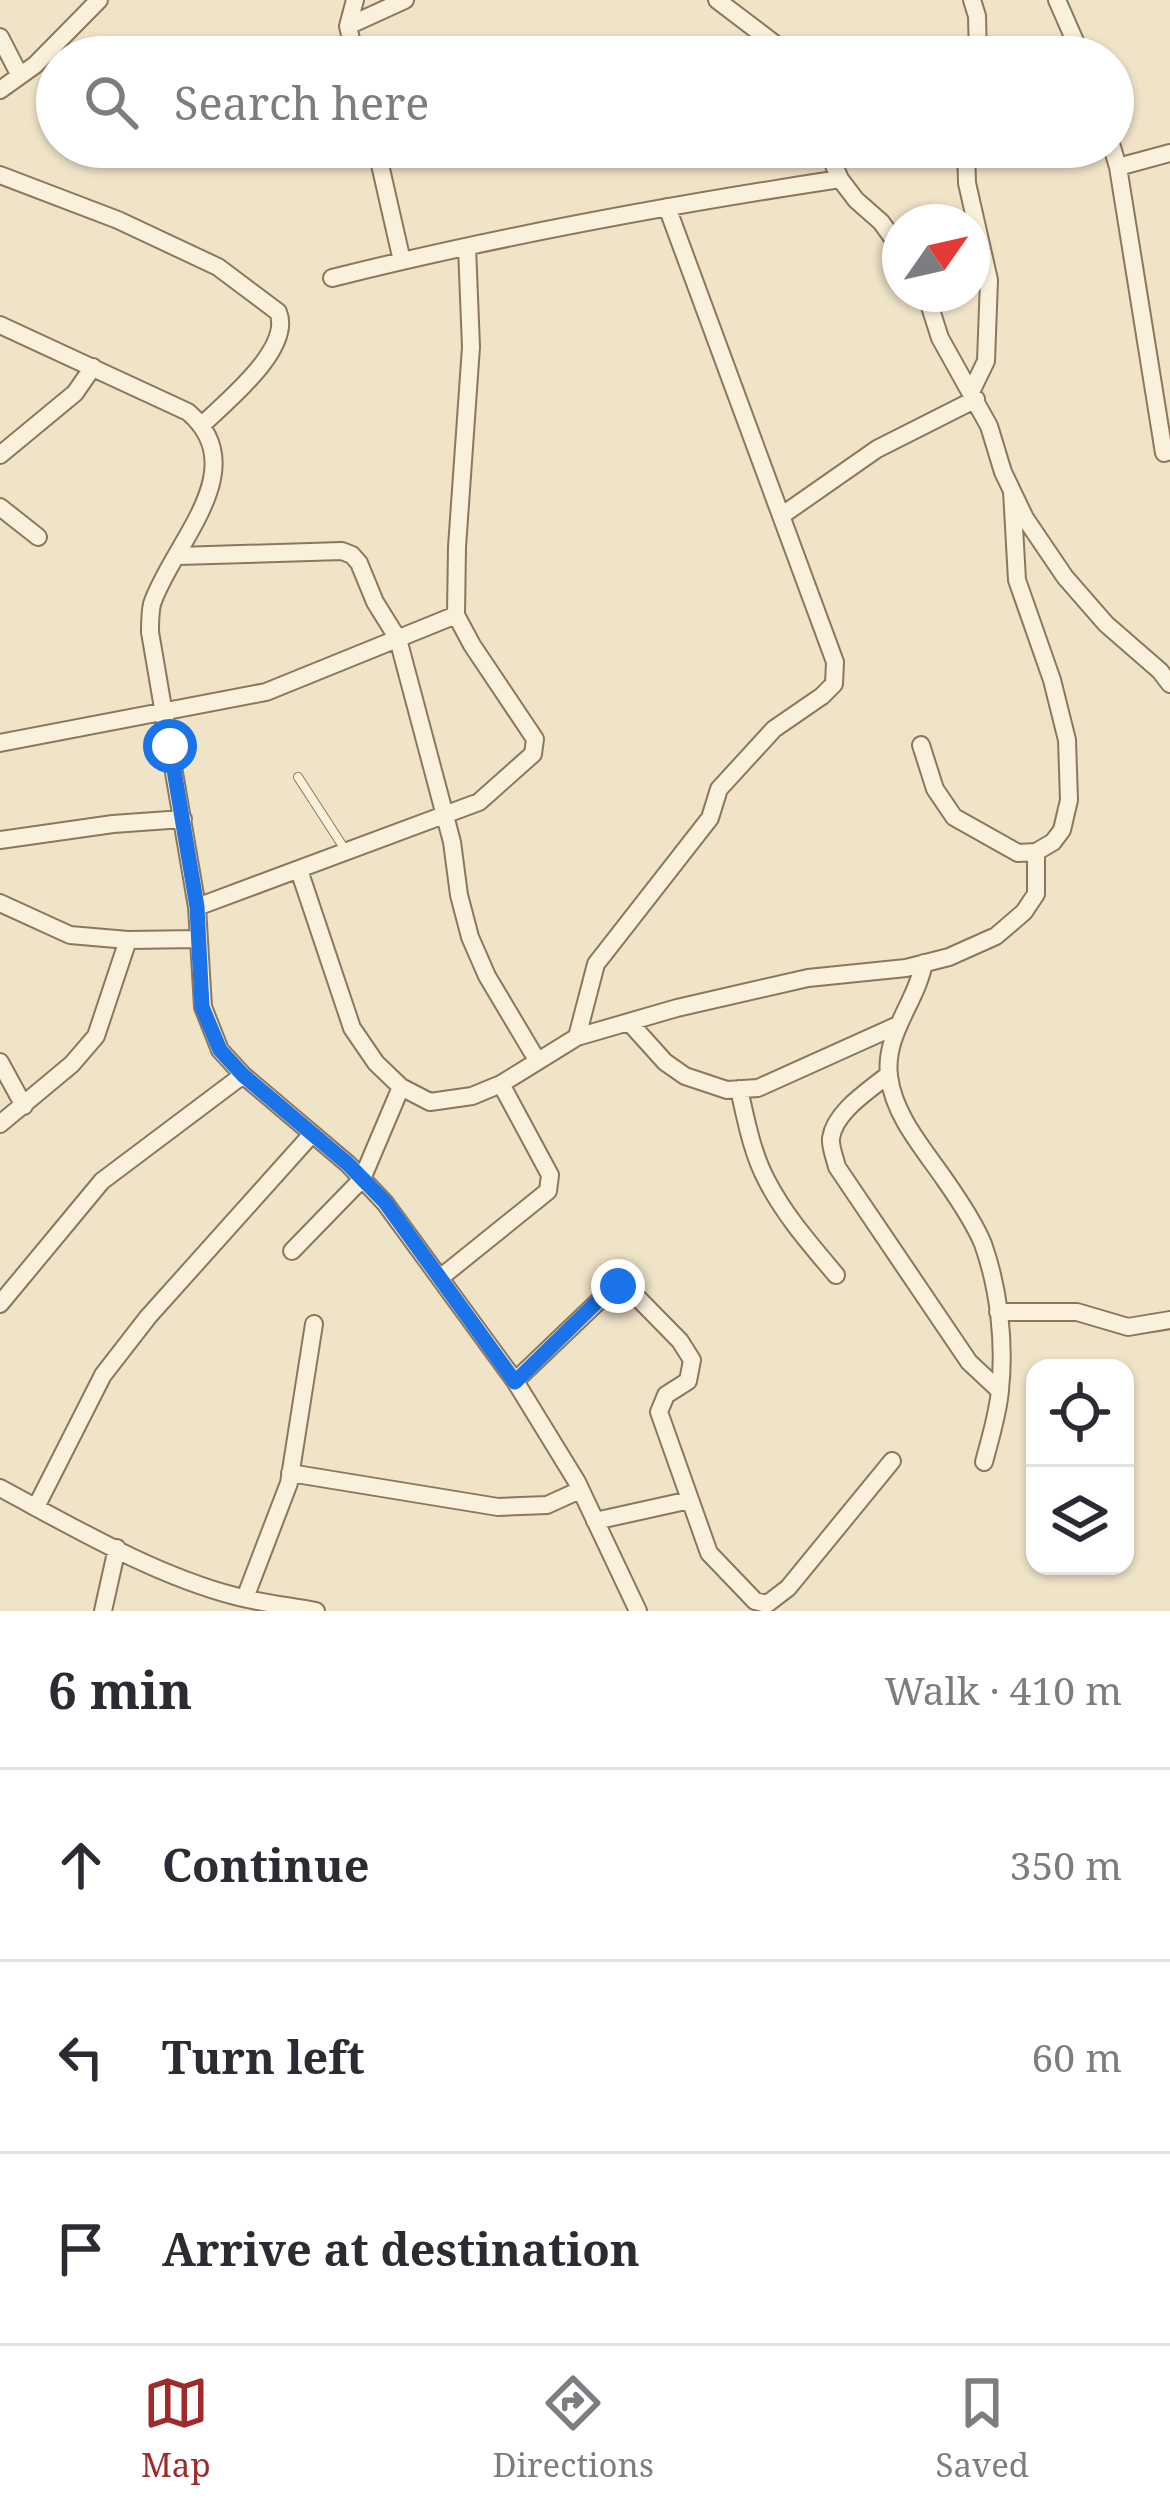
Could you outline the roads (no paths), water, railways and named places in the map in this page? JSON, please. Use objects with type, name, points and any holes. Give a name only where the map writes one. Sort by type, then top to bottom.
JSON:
[{"type":"street","points":[[63,36],[99,0]]},
{"type":"street","points":[[351,36],[348,26],[356,0]]},
{"type":"street","points":[[348,26],[405,0]]},
{"type":"street","points":[[717,0],[764,36]]},
{"type":"street","points":[[972,0],[977,36]]},
{"type":"street","points":[[1057,0],[1073,36]]},
{"type":"street","points":[[0,37],[20,76]]},
{"type":"street","points":[[0,90],[36,63]]},
{"type":"street","points":[[1134,163],[1170,153]]},
{"type":"street","points":[[381,168],[402,260]]},
{"type":"street","points":[[835,168],[856,200],[882,223]]},
{"type":"street","points":[[781,516],[877,449],[973,395],[986,361],[988,280],[967,168]]},
{"type":"street","points":[[1118,168],[1164,452],[1170,451]]},
{"type":"street","points":[[0,176],[118,220],[218,267],[278,311],[282,320],[271,352],[203,424]]},
{"type":"street","points":[[332,278],[667,207],[840,179]]},
{"type":"street","points":[[577,1037],[596,964],[710,818],[719,789],[774,729],[834,684],[835,662],[667,207]]},
{"type":"street","points":[[197,907],[479,802],[533,754],[535,739],[456,615],[471,347],[467,247]]},
{"type":"street","points":[[932,312],[940,338],[989,426],[1003,472],[1025,518],[1065,577],[1106,624],[1170,684]]},
{"type":"street","points":[[0,325],[188,412],[203,424],[214,448],[213,481],[151,606],[150,632],[197,907],[202,1007],[220,1050],[243,1075],[385,1202],[515,1382],[580,1490],[638,1611]]},
{"type":"street","points":[[0,454],[75,393],[93,368]]},
{"type":"street","points":[[921,745],[935,789],[954,817],[1018,854],[1036,852],[1062,830],[1070,800],[1067,740],[1017,580],[1012,491]]},
{"type":"street","points":[[0,507],[38,537]]},
{"type":"street","points":[[178,556],[342,551],[359,563],[398,639],[446,816],[470,937],[537,1060]]},
{"type":"street","points":[[0,743],[266,692],[456,615]]},
{"type":"street","points":[[0,840],[183,819]]},
{"type":"street","points":[[299,870],[352,1028],[400,1087],[430,1102],[472,1096],[501,1084],[577,1037],[677,1008],[808,978],[906,968],[949,957],[996,936],[1024,912],[1036,893],[1036,852]]},
{"type":"street","points":[[0,903],[70,935],[199,939]]},
{"type":"street","points":[[0,1124],[72,1064],[96,1036],[128,940]]},
{"type":"street","points":[[924,963],[920,984],[890,1043],[889,1074],[897,1109],[982,1241],[995,1288],[1000,1391],[984,1462]]},
{"type":"street","points":[[629,1022],[665,1062],[686,1076],[727,1090],[758,1088],[899,1025]]},
{"type":"street","points":[[0,1062],[24,1106]]},
{"type":"street","points":[[889,1074],[837,1124],[830,1141],[837,1166],[969,1362],[1000,1391]]},
{"type":"street","points":[[0,1304],[102,1181],[243,1075]]},
{"type":"street","points":[[440,1279],[548,1191],[550,1175],[501,1084]]},
{"type":"street","points":[[292,1251],[362,1178],[400,1087]]},
{"type":"street","points":[[739,1089],[766,1179],[791,1222],[836,1274]]},
{"type":"street","points":[[36,1507],[104,1375],[148,1317],[312,1134]]},
{"type":"street","points":[[515,1382],[605,1294],[618,1286],[629,1289],[680,1341],[692,1360],[688,1381],[666,1396],[659,1412],[710,1552],[755,1601],[767,1604],[788,1588],[892,1461]]},
{"type":"street","points":[[998,1312],[1077,1312],[1128,1327],[1170,1320]]},
{"type":"street","points":[[245,1598],[290,1473],[314,1324]]},
{"type":"street","points":[[290,1473],[498,1508],[547,1505],[580,1490]]},
{"type":"street","points":[[0,1488],[166,1571],[245,1598],[307,1610]]},
{"type":"street","points":[[595,1521],[690,1500]]},
{"type":"street","points":[[103,1611],[117,1548]]},
{"type":"lane","points":[[298,777],[346,853]]}]
